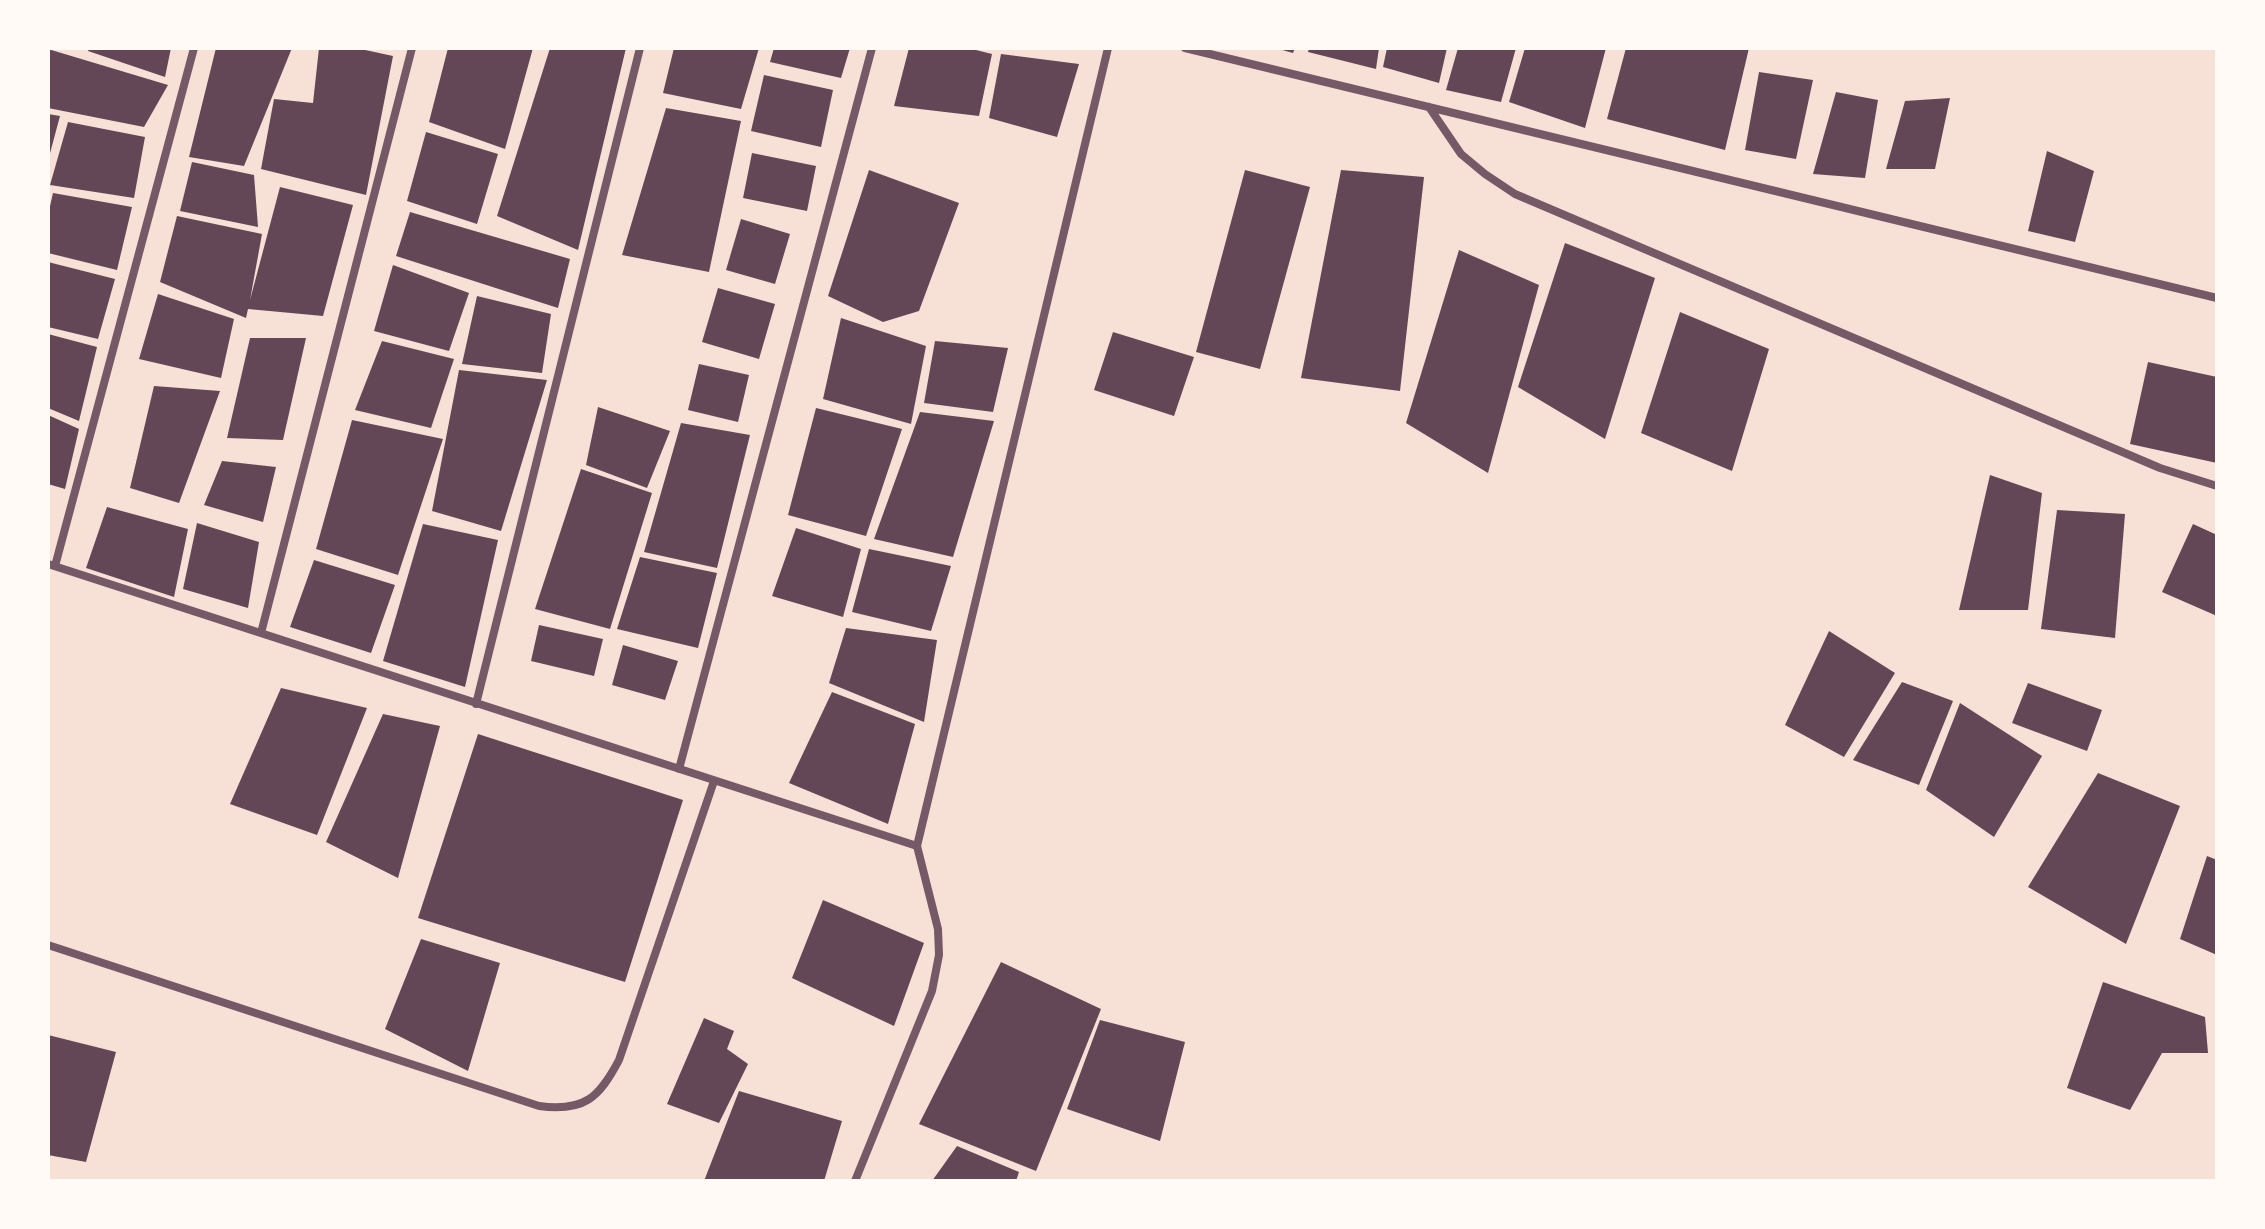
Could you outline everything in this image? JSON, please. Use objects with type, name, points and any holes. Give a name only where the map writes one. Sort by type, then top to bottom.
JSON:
[{"type":"street","points":[[194,48],[52,565],[917,846]]},
{"type":"street","points":[[261,633],[412,48]]},
{"type":"street","points":[[476,704],[640,48]]},
{"type":"street","points":[[679,769],[872,48]]},
{"type":"street","points":[[855,1181],[932,991],[939,955],[938,929],[917,846],[1108,48]]},
{"type":"street","points":[[1185,48],[2217,298]]},
{"type":"street","points":[[1429,106],[1461,154],[1515,194],[2160,468],[2217,486]]},
{"type":"street","points":[[48,945],[539,1106],[575,1106],[592,1099],[605,1086],[619,1060],[714,781]]},
{"type":"building","points":[[89,48],[171,48],[165,77],[88,51]]},
{"type":"building","points":[[216,48],[292,48],[244,166],[189,157]]},
{"type":"building","points":[[319,48],[356,48],[393,56],[366,195],[261,169],[274,99],[313,103]]},
{"type":"building","points":[[448,48],[533,48],[505,149],[429,122]]},
{"type":"building","points":[[550,48],[626,48],[578,250],[497,216]]},
{"type":"building","points":[[674,48],[759,48],[741,109],[663,93]]},
{"type":"building","points":[[774,48],[850,48],[841,78],[770,62]]},
{"type":"building","points":[[909,48],[968,48],[992,54],[979,116],[894,106]]},
{"type":"building","points":[[1275,48],[1295,48],[1293,53]]},
{"type":"building","points":[[1309,48],[1379,48],[1376,69],[1308,52]]},
{"type":"building","points":[[1387,48],[1447,48],[1439,83],[1383,67]]},
{"type":"building","points":[[1458,48],[1516,48],[1501,102],[1446,90]]},
{"type":"building","points":[[1525,48],[1606,48],[1585,128],[1509,102]]},
{"type":"building","points":[[1626,48],[1749,48],[1725,150],[1607,119]]},
{"type":"building","points":[[48,49],[168,85],[144,127],[48,108]]},
{"type":"building","points":[[1001,54],[1079,64],[1057,137],[989,118]]},
{"type":"building","points":[[1759,72],[1813,80],[1796,159],[1745,150]]},
{"type":"building","points":[[764,75],[833,90],[821,147],[751,131]]},
{"type":"building","points":[[1836,92],[1878,100],[1865,178],[1813,174]]},
{"type":"building","points":[[1950,98],[1935,169],[1886,169],[1905,101]]},
{"type":"building","points":[[666,108],[741,121],[709,272],[622,255]]},
{"type":"building","points":[[48,114],[60,116],[49,157],[48,156]]},
{"type":"building","points":[[68,122],[145,137],[134,198],[50,185]]},
{"type":"building","points":[[426,132],[498,154],[477,224],[407,201]]},
{"type":"building","points":[[2047,151],[2094,171],[2075,242],[2028,231]]},
{"type":"building","points":[[752,153],[816,166],[807,211],[743,198]]},
{"type":"building","points":[[192,162],[254,175],[258,227],[180,211]]},
{"type":"building","points":[[869,170],[959,203],[919,311],[883,322],[828,296]]},
{"type":"building","points":[[1245,170],[1310,187],[1260,369],[1196,352]]},
{"type":"building","points":[[1341,170],[1424,177],[1400,391],[1301,378]]},
{"type":"building","points":[[280,187],[353,205],[323,316],[248,309],[246,318],[160,282],[177,216],[262,234],[250,300]]},
{"type":"building","points":[[53,193],[132,207],[117,270],[48,253],[48,215]]},
{"type":"building","points":[[410,212],[570,259],[558,308],[396,256]]},
{"type":"building","points":[[741,219],[790,234],[775,284],[726,270]]},
{"type":"building","points":[[1565,243],[1655,278],[1605,439],[1518,387]]},
{"type":"building","points":[[1459,250],[1539,285],[1488,473],[1406,423]]},
{"type":"building","points":[[48,262],[115,279],[98,339],[48,327]]},
{"type":"building","points":[[393,265],[469,293],[449,351],[374,331]]},
{"type":"building","points":[[718,288],[775,304],[759,359],[702,342]]},
{"type":"building","points":[[158,294],[234,319],[221,378],[139,359]]},
{"type":"building","points":[[477,296],[551,314],[542,373],[462,364]]},
{"type":"building","points":[[1680,312],[1769,349],[1732,471],[1641,433]]},
{"type":"building","points":[[841,318],[926,346],[911,424],[823,399]]},
{"type":"building","points":[[1113,332],[1194,357],[1174,416],[1094,390]]},
{"type":"building","points":[[48,334],[97,347],[79,421],[48,408]]},
{"type":"building","points":[[250,338],[306,338],[283,440],[227,438]]},
{"type":"building","points":[[382,341],[454,359],[431,428],[355,410]]},
{"type":"building","points":[[935,341],[1008,348],[993,412],[924,403]]},
{"type":"building","points":[[2148,362],[2217,377],[2217,463],[2130,444]]},
{"type":"building","points":[[699,364],[749,375],[738,422],[688,410]]},
{"type":"building","points":[[459,370],[547,380],[501,531],[432,511]]},
{"type":"building","points":[[154,386],[220,391],[179,503],[130,488]]},
{"type":"building","points":[[598,407],[670,431],[647,488],[586,465]]},
{"type":"building","points":[[816,408],[902,429],[866,536],[788,515]]},
{"type":"building","points":[[920,412],[994,421],[953,557],[874,539]]},
{"type":"building","points":[[48,415],[79,429],[65,489],[48,484]]},
{"type":"building","points":[[352,420],[443,439],[398,575],[316,549]]},
{"type":"building","points":[[681,423],[750,435],[717,568],[644,552]]},
{"type":"building","points":[[222,461],[276,467],[263,522],[204,505]]},
{"type":"building","points":[[581,469],[652,493],[610,629],[535,609]]},
{"type":"building","points":[[1990,475],[2042,493],[2028,610],[1959,610]]},
{"type":"building","points":[[107,507],[188,529],[174,597],[86,568]]},
{"type":"building","points":[[2057,510],[2125,514],[2115,638],[2041,629]]},
{"type":"building","points":[[197,523],[259,542],[248,608],[183,589]]},
{"type":"building","points":[[423,524],[498,540],[465,687],[383,661]]},
{"type":"building","points":[[2193,524],[2217,535],[2217,616],[2162,592]]},
{"type":"building","points":[[796,528],[861,549],[843,617],[772,596]]},
{"type":"building","points":[[869,549],[951,566],[931,631],[852,612]]},
{"type":"building","points":[[640,557],[717,573],[698,648],[617,629]]},
{"type":"building","points":[[314,560],[395,585],[371,653],[290,627]]},
{"type":"building","points":[[539,625],[603,639],[594,676],[531,661]]},
{"type":"building","points":[[846,628],[937,640],[924,722],[829,683]]},
{"type":"building","points":[[1829,631],[1895,673],[1844,757],[1785,725]]},
{"type":"building","points":[[623,645],[678,661],[665,700],[612,685]]},
{"type":"building","points":[[1902,682],[1953,701],[1919,785],[1853,760]]},
{"type":"building","points":[[2028,683],[2102,710],[2087,751],[2012,723]]},
{"type":"building","points":[[281,688],[367,708],[317,835],[230,804]]},
{"type":"building","points":[[832,692],[915,724],[888,824],[789,783]]},
{"type":"building","points":[[1960,703],[2042,756],[1994,837],[1926,790]]},
{"type":"building","points":[[383,714],[440,726],[398,878],[326,842]]},
{"type":"building","points":[[478,734],[683,800],[625,982],[418,918]]},
{"type":"building","points":[[2098,773],[2180,806],[2126,944],[2028,887]]},
{"type":"building","points":[[2207,856],[2217,860],[2217,955],[2180,939]]},
{"type":"building","points":[[823,900],[924,943],[894,1026],[792,978]]},
{"type":"building","points":[[421,939],[500,963],[468,1071],[385,1029]]},
{"type":"building","points":[[1001,962],[1101,1009],[1036,1171],[919,1124]]},
{"type":"building","points":[[2103,982],[2205,1017],[2208,1053],[2162,1053],[2130,1110],[2067,1088]]},
{"type":"building","points":[[704,1018],[734,1031],[727,1049],[748,1064],[719,1123],[667,1104]]},
{"type":"building","points":[[1100,1020],[1185,1042],[1160,1141],[1067,1109]]},
{"type":"building","points":[[48,1035],[116,1052],[86,1162],[48,1155]]},
{"type":"building","points":[[739,1091],[842,1121],[824,1181],[704,1181]]},
{"type":"building","points":[[957,1146],[1019,1172],[1016,1181],[932,1181]]}]
